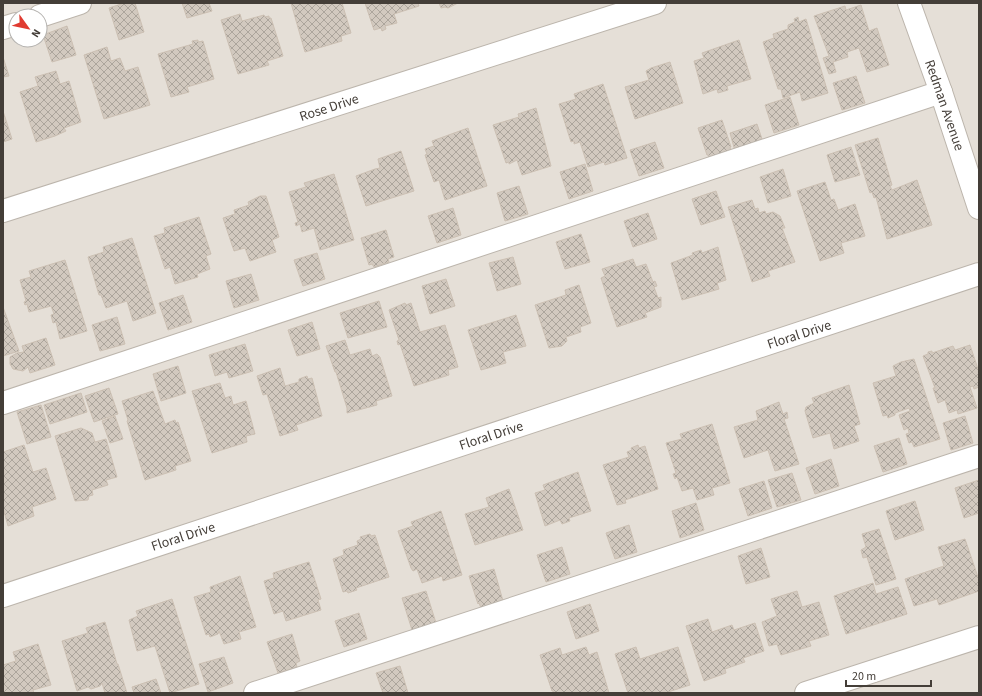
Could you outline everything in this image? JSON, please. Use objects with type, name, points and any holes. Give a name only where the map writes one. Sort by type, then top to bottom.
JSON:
[{"type":"street","points":[[48,13],[80,3]]},
{"type":"street","name":"Rose Drive","points":[[3,211],[655,3]]},
{"type":"street","name":"Redman Avenue","points":[[909,3],[941,92],[979,208]]},
{"type":"street","points":[[3,403],[941,92]]},
{"type":"street","name":"Floral Drive","points":[[3,596],[979,274]]},
{"type":"street","points":[[255,693],[979,456]]},
{"type":"street","points":[[806,693],[979,637]]},
{"type":"shaded area","points":[[3,3],[979,3],[979,693],[3,693]]},
{"type":"building","points":[[124,3],[135,3],[144,32],[119,40],[109,8]]},
{"type":"building","points":[[182,3],[209,3],[212,11],[187,18]]},
{"type":"building","points":[[291,3],[342,3],[351,33],[341,36],[342,41],[305,52]]},
{"type":"building","points":[[365,3],[418,3],[419,6],[394,14],[397,23],[385,26],[386,29],[382,31],[381,28],[374,30]]},
{"type":"building","points":[[439,3],[458,3],[448,8],[441,8]]},
{"type":"building","points":[[861,5],[869,31],[877,28],[889,65],[867,72],[859,48],[847,52],[848,57],[833,62],[836,72],[829,74],[823,58],[829,56],[814,16],[845,6],[846,10]]},
{"type":"building","points":[[240,14],[242,21],[264,15],[265,17],[269,16],[269,18],[271,18],[283,56],[267,61],[269,65],[238,74],[221,20]]},
{"type":"building","points":[[798,17],[799,22],[806,19],[828,93],[802,101],[800,92],[783,98],[781,89],[778,89],[763,42],[774,38],[773,34],[788,29],[788,25],[795,22],[794,19]]},
{"type":"building","points":[[67,26],[76,55],[52,62],[47,48],[48,33]]},
{"type":"building","points":[[198,40],[198,42],[203,41],[214,79],[187,87],[189,92],[171,97],[158,54],[193,44],[192,41]]},
{"type":"building","points":[[739,40],[751,79],[727,86],[728,90],[718,93],[717,89],[703,94],[694,61],[704,58],[702,53]]},
{"type":"building","points":[[107,47],[111,61],[120,58],[125,71],[138,67],[150,105],[104,119],[84,55]]},
{"type":"building","points":[[3,57],[9,76],[3,77]]},
{"type":"building","points":[[670,62],[683,103],[635,119],[625,87],[649,80],[646,71]]},
{"type":"building","points":[[56,71],[60,84],[69,81],[81,122],[64,128],[66,131],[55,136],[36,142],[20,92],[38,86],[35,77]]},
{"type":"building","points":[[856,76],[865,103],[842,110],[833,83]]},
{"type":"building","points":[[603,84],[627,158],[605,165],[604,162],[588,167],[580,142],[574,144],[574,141],[571,142],[559,104],[576,99],[574,94]]},
{"type":"building","points":[[790,97],[799,125],[774,133],[765,105]]},
{"type":"building","points":[[536,108],[551,166],[522,175],[517,160],[509,164],[509,162],[506,163],[493,125],[519,117],[518,114]]},
{"type":"building","points":[[3,111],[12,139],[3,142]]},
{"type":"building","points":[[722,120],[731,147],[731,152],[710,159],[707,155],[698,128]]},
{"type":"building","points":[[757,124],[763,142],[735,151],[730,133]]},
{"type":"building","points":[[468,128],[487,186],[445,200],[439,180],[434,182],[425,155],[427,154],[425,149],[434,146],[432,141]]},
{"type":"building","points":[[878,138],[892,185],[890,186],[892,190],[917,180],[932,225],[887,239],[876,197],[874,198],[872,192],[870,193],[855,145]]},
{"type":"building","points":[[655,142],[664,168],[639,176],[630,150]]},
{"type":"building","points":[[851,147],[860,175],[835,182],[827,155]]},
{"type":"building","points":[[401,151],[414,191],[366,206],[356,176],[380,168],[378,159]]},
{"type":"building","points":[[585,164],[593,191],[569,199],[560,172]]},
{"type":"building","points":[[783,169],[791,196],[768,203],[760,177]]},
{"type":"building","points":[[334,174],[354,240],[320,250],[314,228],[302,232],[300,224],[296,226],[295,223],[298,222],[289,192],[306,187],[304,183]]},
{"type":"building","points":[[825,182],[831,200],[834,199],[838,210],[855,204],[865,236],[841,243],[844,253],[820,261],[797,191]]},
{"type":"building","points":[[519,186],[528,214],[505,221],[497,193]]},
{"type":"building","points":[[716,191],[725,217],[701,225],[692,199]]},
{"type":"building","points":[[260,196],[266,196],[279,237],[272,240],[276,252],[250,261],[245,248],[234,251],[223,218],[235,214],[234,210],[249,205],[248,202]]},
{"type":"building","points":[[752,200],[755,209],[758,208],[759,213],[765,211],[766,214],[773,212],[780,216],[785,228],[782,228],[795,262],[768,271],[770,276],[752,282],[728,207]]},
{"type":"building","points":[[453,208],[461,235],[437,243],[428,216]]},
{"type":"building","points":[[648,213],[657,239],[633,247],[624,221]]},
{"type":"building","points":[[199,217],[211,254],[206,256],[210,269],[197,274],[198,277],[175,284],[170,267],[165,269],[154,236],[165,233],[164,228]]},
{"type":"building","points":[[386,230],[394,257],[388,259],[389,262],[374,267],[372,264],[369,265],[361,238]]},
{"type":"building","points":[[581,234],[590,262],[565,269],[556,242]]},
{"type":"building","points":[[132,238],[156,313],[133,321],[127,301],[106,308],[101,295],[99,295],[88,257],[104,252],[103,247]]},
{"type":"building","points":[[718,247],[726,280],[717,283],[719,289],[682,300],[671,263],[693,255],[692,253],[701,250],[702,253]]},
{"type":"building","points":[[317,253],[325,279],[303,286],[294,260]]},
{"type":"building","points":[[513,257],[521,284],[497,291],[489,263]]},
{"type":"building","points":[[633,259],[636,267],[646,264],[653,282],[655,281],[657,286],[654,287],[658,298],[661,297],[661,307],[645,313],[647,317],[617,327],[601,278],[605,276],[602,269]]},
{"type":"building","points":[[65,260],[87,331],[60,339],[56,322],[53,323],[51,315],[54,314],[51,306],[29,312],[27,304],[25,305],[24,302],[26,301],[20,280],[31,277],[29,271]]},
{"type":"building","points":[[251,274],[259,300],[234,308],[226,281]]},
{"type":"building","points":[[446,279],[455,306],[430,314],[422,286]]},
{"type":"building","points":[[579,285],[591,323],[580,327],[581,332],[566,337],[567,341],[562,346],[549,348],[535,305],[566,295],[565,290]]},
{"type":"building","points":[[183,295],[192,322],[168,330],[159,303]]},
{"type":"building","points":[[379,301],[387,327],[348,338],[340,313]]},
{"type":"building","points":[[405,303],[406,305],[411,303],[420,332],[445,325],[458,367],[448,370],[449,375],[414,386],[400,344],[398,345],[397,341],[399,340],[389,310]]},
{"type":"building","points":[[3,307],[19,351],[3,356]]},
{"type":"building","points":[[516,315],[526,346],[503,352],[506,363],[481,370],[468,330]]},
{"type":"building","points":[[117,317],[125,344],[100,351],[92,325]]},
{"type":"building","points":[[312,322],[320,349],[297,356],[288,330]]},
{"type":"building","points":[[46,338],[55,365],[30,373],[28,367],[23,371],[13,369],[10,364],[10,357],[17,353],[24,352],[22,346]]},
{"type":"building","points":[[345,340],[350,355],[370,349],[372,356],[377,354],[380,357],[392,396],[376,401],[377,405],[347,413],[347,408],[336,372],[326,346]]},
{"type":"building","points":[[245,344],[253,371],[229,378],[227,372],[215,376],[209,355]]},
{"type":"building","points":[[970,345],[979,372],[979,387],[974,389],[973,386],[970,387],[977,408],[958,414],[957,410],[949,413],[945,400],[938,403],[933,388],[935,388],[923,356],[928,354],[928,352],[932,351],[932,353],[953,346],[955,350]]},
{"type":"building","points":[[914,359],[940,439],[914,447],[912,442],[909,443],[906,434],[909,433],[908,428],[904,430],[899,415],[910,411],[909,408],[895,413],[895,415],[888,418],[887,415],[883,416],[873,383],[896,376],[893,366],[901,362]]},
{"type":"building","points":[[178,366],[186,393],[161,401],[153,374]]},
{"type":"building","points":[[280,368],[285,386],[299,382],[299,379],[307,376],[308,379],[312,378],[322,416],[296,425],[298,430],[280,436],[267,394],[263,395],[257,376]]},
{"type":"building","points":[[220,383],[225,398],[231,396],[233,405],[246,401],[255,434],[246,436],[247,442],[212,453],[192,391]]},
{"type":"building","points":[[849,385],[860,424],[854,426],[859,441],[834,449],[830,433],[813,438],[805,411],[806,407],[814,403],[812,398]]},
{"type":"building","points":[[109,388],[118,414],[94,422],[85,396]]},
{"type":"building","points":[[153,391],[165,424],[175,420],[176,423],[178,422],[191,461],[175,466],[176,470],[145,480],[122,401]]},
{"type":"building","points":[[81,393],[87,412],[50,424],[44,405]]},
{"type":"building","points":[[779,402],[783,414],[787,412],[788,418],[784,419],[799,464],[775,471],[768,450],[744,458],[734,427],[758,420],[756,411]]},
{"type":"building","points":[[41,405],[51,437],[27,444],[17,412]]},
{"type":"building","points":[[115,416],[123,439],[110,443],[102,421]]},
{"type":"building","points":[[965,416],[973,443],[951,450],[943,423]]},
{"type":"building","points":[[712,424],[730,483],[712,488],[714,495],[697,500],[693,488],[682,491],[677,477],[675,479],[673,474],[676,473],[666,443],[682,439],[680,434]]},
{"type":"building","points":[[81,428],[92,433],[95,442],[106,439],[117,477],[106,480],[108,485],[92,490],[93,495],[89,496],[88,500],[75,501],[55,436]]},
{"type":"building","points":[[899,438],[907,464],[883,472],[874,446]]},
{"type":"building","points":[[24,445],[33,472],[46,468],[56,499],[32,507],[34,516],[8,526],[3,508],[3,452]]},
{"type":"building","points":[[638,445],[639,448],[645,446],[658,489],[625,500],[626,503],[617,505],[603,465],[629,457],[627,452],[632,450],[631,448]]},
{"type":"building","points":[[831,459],[839,486],[815,494],[806,468]]},
{"type":"building","points":[[578,472],[591,511],[569,518],[570,521],[562,524],[560,520],[545,526],[535,493],[545,490],[543,485]]},
{"type":"building","points":[[792,473],[801,500],[777,507],[768,480]]},
{"type":"building","points":[[979,480],[979,513],[964,518],[955,488]]},
{"type":"building","points":[[764,481],[772,508],[748,516],[739,489]]},
{"type":"building","points":[[509,489],[523,530],[475,545],[465,514],[489,507],[486,498]]},
{"type":"building","points":[[915,501],[924,530],[895,540],[886,511]]},
{"type":"building","points":[[696,503],[704,530],[680,538],[672,511]]},
{"type":"building","points":[[441,511],[462,575],[443,581],[442,576],[422,583],[417,569],[413,571],[411,568],[398,531],[413,526],[411,522]]},
{"type":"building","points":[[629,525],[637,552],[615,559],[606,533]]},
{"type":"building","points":[[879,529],[896,579],[876,585],[867,557],[863,558],[861,550],[866,547],[862,534]]},
{"type":"building","points":[[370,534],[371,536],[375,535],[389,577],[356,588],[357,590],[348,593],[347,591],[343,592],[333,559],[344,555],[343,550],[358,545],[357,541],[361,539],[360,537]]},
{"type":"building","points":[[965,539],[979,580],[979,591],[939,605],[937,599],[914,606],[905,579],[944,566],[938,547]]},
{"type":"building","points":[[562,547],[570,574],[546,582],[537,555]]},
{"type":"building","points":[[761,548],[770,577],[746,584],[738,556]]},
{"type":"building","points":[[309,562],[321,599],[318,600],[321,610],[286,621],[283,611],[274,614],[264,581],[274,578],[273,573]]},
{"type":"building","points":[[494,569],[503,601],[481,608],[479,603],[478,604],[469,576]]},
{"type":"building","points":[[240,576],[256,627],[239,632],[241,639],[224,644],[219,631],[218,634],[210,637],[209,634],[206,635],[194,597],[211,592],[210,587]]},
{"type":"building","points":[[873,583],[876,594],[898,587],[907,614],[846,634],[834,596]]},
{"type":"building","points":[[426,591],[436,623],[412,630],[402,598]]},
{"type":"building","points":[[797,591],[802,607],[819,602],[829,635],[809,641],[811,646],[781,655],[777,644],[769,646],[762,622],[777,616],[771,599]]},
{"type":"building","points":[[172,599],[199,684],[170,693],[155,646],[137,651],[129,620],[138,616],[136,611]]},
{"type":"building","points":[[590,604],[599,631],[576,639],[567,612]]},
{"type":"building","points":[[359,613],[367,639],[344,647],[335,621]]},
{"type":"building","points":[[708,619],[712,632],[732,625],[734,630],[755,623],[764,651],[743,658],[745,662],[725,669],[726,673],[704,681],[686,626]]},
{"type":"building","points":[[105,622],[127,693],[105,693],[102,683],[100,686],[91,689],[88,687],[77,691],[62,641],[88,633],[86,628]]},
{"type":"building","points":[[292,634],[300,661],[296,663],[297,667],[278,673],[267,642]]},
{"type":"building","points":[[38,644],[51,685],[33,690],[34,693],[3,693],[3,665],[16,661],[13,652]]},
{"type":"building","points":[[586,647],[589,655],[597,652],[609,693],[554,693],[540,655],[560,648],[562,655]]},
{"type":"building","points":[[636,647],[640,659],[678,647],[690,685],[665,693],[628,693],[615,654]]},
{"type":"building","points":[[224,657],[233,683],[208,692],[199,664]]},
{"type":"building","points":[[400,666],[408,693],[383,693],[376,673]]},
{"type":"building","points":[[156,679],[161,693],[134,693],[132,687]]}]
